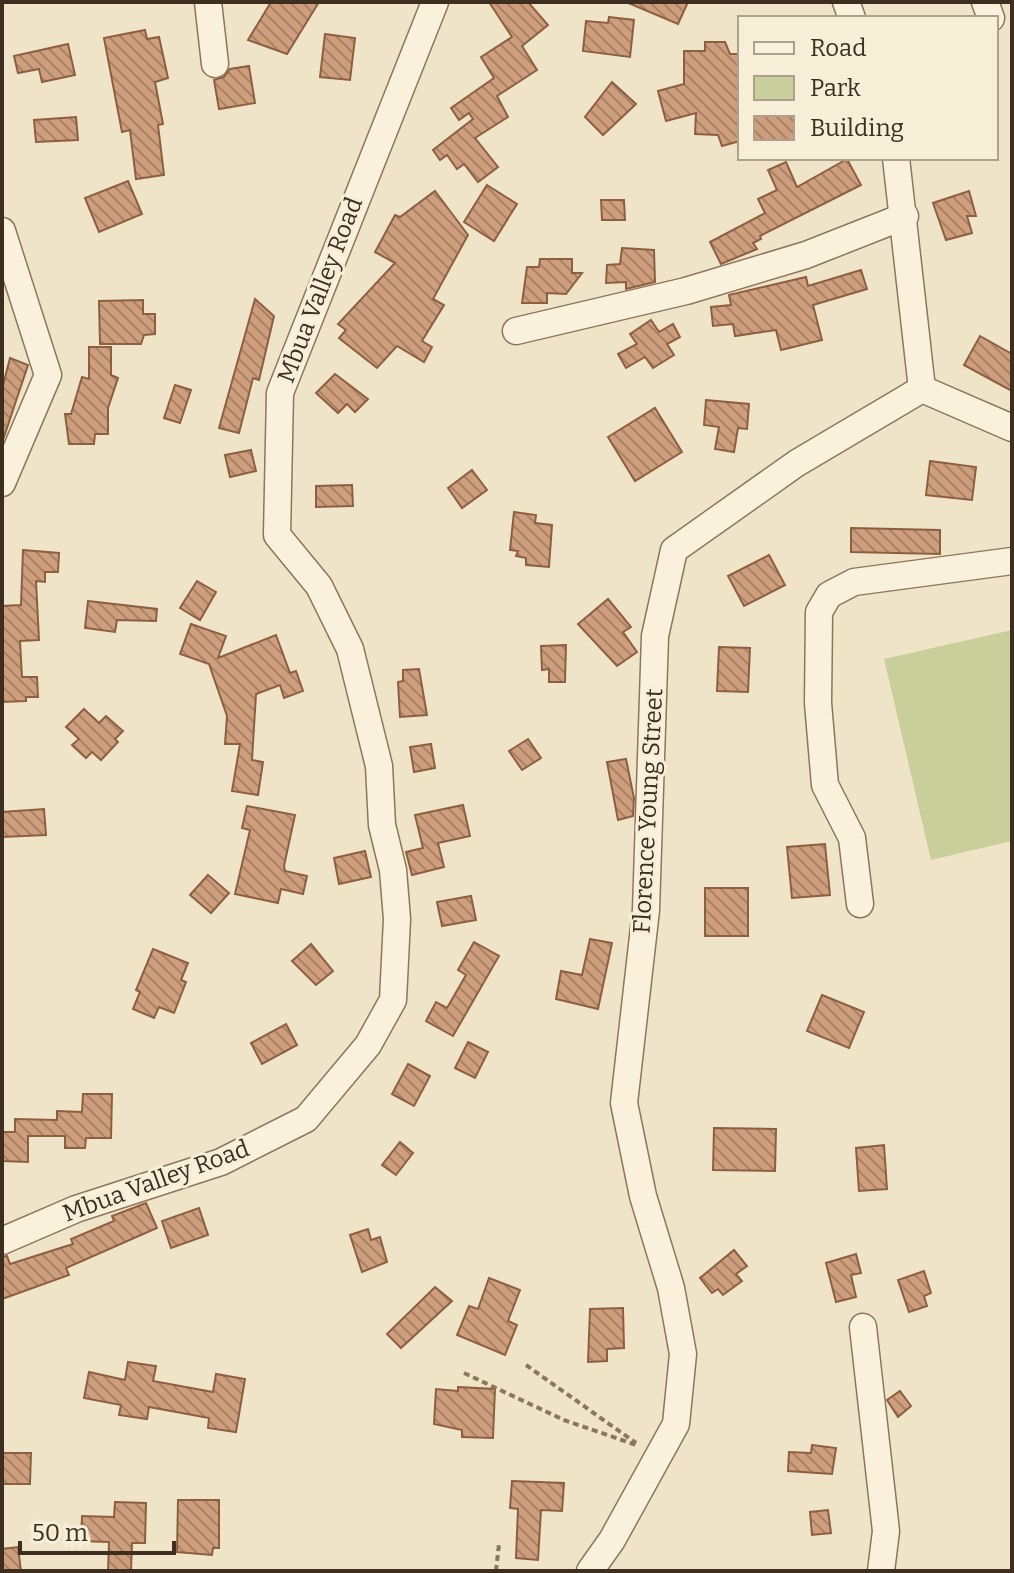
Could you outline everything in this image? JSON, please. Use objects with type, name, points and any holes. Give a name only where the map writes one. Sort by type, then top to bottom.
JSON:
[{"type":"street","points":[[208,2],[215,64]]},
{"type":"street","name":"Mbua Valley Road","points":[[2,1241],[76,1209],[221,1162],[306,1119],[368,1045],[393,1000],[397,919],[393,870],[382,825],[379,766],[350,649],[319,586],[277,535],[277,454],[280,393],[435,2]]},
{"type":"street","points":[[896,160],[922,389],[1012,428]]},
{"type":"street","points":[[516,331],[701,287],[806,255],[905,216]]},
{"type":"street","points":[[2,231],[48,375],[2,483]]},
{"type":"street","name":"Florence Young Street","points":[[590,1571],[612,1540],[650,1450],[676,1424],[683,1354],[671,1288],[643,1196],[624,1103],[646,910],[655,636],[674,550],[797,463],[922,389]]},
{"type":"street","points":[[860,904],[852,838],[825,785],[818,703],[819,612],[829,595],[854,582],[1012,561]]},
{"type":"street","points":[[863,1327],[886,1531],[881,1571]]},
{"type":"path","points":[[526,1365],[650,1450]]},
{"type":"path","points":[[464,1373],[564,1420],[650,1450]]},
{"type":"path","points":[[496,1571],[499,1544]]},
{"type":"green space","points":[[1012,630],[1012,841],[931,860],[884,659]]},
{"type":"building","points":[[271,2],[319,2],[287,54],[248,40]]},
{"type":"building","points":[[489,2],[528,2],[548,25],[522,46],[537,70],[497,96],[508,117],[475,138],[498,167],[478,182],[464,164],[457,169],[447,155],[440,160],[433,150],[473,119],[469,113],[459,120],[451,108],[494,78],[481,57],[512,37]]},
{"type":"building","points":[[626,2],[688,2],[678,24]]},
{"type":"building","points":[[609,17],[634,20],[630,57],[583,51],[586,21],[608,23]]},
{"type":"building","points":[[145,30],[147,39],[159,37],[168,78],[155,82],[163,124],[158,125],[164,175],[136,179],[130,130],[122,132],[104,38]]},
{"type":"building","points":[[325,34],[355,38],[350,80],[320,77]]},
{"type":"building","points":[[705,42],[725,42],[730,54],[738,54],[738,142],[722,146],[718,135],[695,134],[696,113],[666,121],[658,91],[684,84],[684,51],[705,51]]},
{"type":"building","points":[[68,44],[75,75],[42,82],[39,69],[18,73],[14,56]]},
{"type":"building","points":[[249,66],[255,103],[219,109],[214,80],[224,77],[230,69]]},
{"type":"building","points":[[612,82],[636,104],[603,135],[585,117]]},
{"type":"building","points":[[76,117],[78,140],[36,142],[34,120]]},
{"type":"building","points":[[845,160],[861,185],[760,236],[761,239],[753,243],[757,249],[721,264],[710,242],[765,213],[758,199],[777,190],[768,170],[786,162],[797,187]]},
{"type":"building","points":[[128,181],[142,214],[99,232],[85,198]]},
{"type":"building","points":[[487,185],[517,204],[494,241],[464,222]]},
{"type":"building","points":[[435,191],[468,235],[433,299],[444,305],[422,341],[432,347],[424,362],[397,346],[377,368],[339,338],[346,330],[338,324],[395,263],[375,252],[395,215],[400,217]]},
{"type":"building","points":[[969,191],[976,216],[967,216],[972,233],[946,240],[933,203]]},
{"type":"building","points":[[601,200],[624,200],[625,220],[602,220]]},
{"type":"building","points":[[622,248],[654,250],[655,282],[626,289],[626,282],[606,283],[607,265],[620,264]]},
{"type":"building","points":[[540,259],[572,259],[572,273],[582,273],[566,294],[547,293],[547,303],[522,303],[527,267],[539,267]]},
{"type":"building","points":[[861,270],[867,289],[813,305],[822,340],[781,350],[776,330],[735,336],[733,324],[713,326],[711,307],[731,305],[729,295],[806,277],[808,286]]},
{"type":"building","points":[[255,299],[274,316],[259,380],[253,378],[239,433],[219,428]]},
{"type":"building","points":[[143,300],[143,314],[155,314],[155,334],[144,335],[141,344],[100,344],[99,301]]},
{"type":"building","points":[[651,320],[659,332],[673,324],[680,337],[667,344],[674,355],[653,368],[645,357],[626,368],[618,354],[637,344],[630,334]]},
{"type":"building","points":[[980,336],[1012,354],[1012,391],[964,365]]},
{"type":"building","points":[[89,347],[111,347],[111,375],[118,378],[108,408],[108,434],[95,434],[94,444],[69,444],[65,414],[71,414],[82,377],[89,379]]},
{"type":"building","points":[[10,358],[28,365],[3,440],[2,389]]},
{"type":"building","points":[[335,374],[368,399],[355,412],[347,404],[338,413],[316,393]]},
{"type":"building","points":[[175,385],[191,390],[180,423],[164,418]]},
{"type":"building","points":[[706,400],[749,404],[747,429],[738,428],[734,452],[715,449],[719,427],[704,425]]},
{"type":"building","points":[[655,408],[682,452],[635,481],[608,437]]},
{"type":"building","points":[[251,450],[256,471],[230,477],[225,455]]},
{"type":"building","points":[[930,461],[976,467],[972,500],[926,495]]},
{"type":"building","points":[[472,470],[487,490],[462,508],[448,488]]},
{"type":"building","points":[[352,485],[353,506],[316,507],[316,486]]},
{"type":"building","points":[[514,512],[536,515],[535,523],[552,525],[549,567],[526,565],[526,558],[516,556],[518,551],[510,550]]},
{"type":"building","points":[[851,528],[940,530],[940,554],[851,552]]},
{"type":"building","points":[[23,550],[59,553],[58,572],[45,572],[45,582],[36,581],[39,640],[20,641],[22,677],[37,677],[38,697],[2,702],[2,606],[21,605]]},
{"type":"building","points":[[769,555],[785,585],[744,606],[728,576]]},
{"type":"building","points":[[197,581],[216,592],[200,620],[180,608]]},
{"type":"building","points":[[608,599],[631,627],[623,632],[637,652],[617,666],[578,624]]},
{"type":"building","points":[[88,601],[157,609],[156,621],[117,620],[115,632],[85,628]]},
{"type":"building","points":[[191,624],[226,636],[218,658],[276,635],[290,673],[296,671],[303,691],[284,698],[280,685],[256,694],[252,760],[263,762],[258,795],[232,791],[240,744],[225,744],[227,716],[209,664],[180,654]]},
{"type":"building","points":[[566,645],[565,682],[549,682],[549,669],[542,670],[541,646]]},
{"type":"building","points":[[719,647],[750,648],[748,692],[717,691]]},
{"type":"building","points":[[419,669],[427,715],[400,717],[398,682],[403,681],[403,670]]},
{"type":"building","points":[[84,709],[99,723],[106,716],[123,731],[115,739],[118,742],[101,760],[92,752],[86,758],[72,745],[79,739],[66,727]]},
{"type":"building","points":[[528,739],[541,758],[522,770],[509,751]]},
{"type":"building","points":[[431,744],[435,768],[414,772],[410,747]]},
{"type":"building","points":[[626,759],[634,798],[633,816],[618,820],[607,762]]},
{"type":"building","points":[[463,805],[470,836],[438,843],[444,867],[412,875],[406,852],[423,848],[415,815]]},
{"type":"building","points":[[247,806],[295,815],[284,866],[285,871],[307,876],[303,894],[281,889],[278,903],[235,894],[250,830],[242,828]]},
{"type":"building","points":[[44,809],[46,835],[2,837],[2,812]]},
{"type":"building","points":[[825,844],[830,895],[792,898],[787,847]]},
{"type":"building","points":[[365,851],[371,877],[339,884],[334,858]]},
{"type":"building","points":[[208,875],[229,893],[211,913],[190,895]]},
{"type":"building","points":[[705,888],[748,888],[748,936],[705,936]]},
{"type":"building","points":[[471,896],[476,920],[442,926],[437,902]]},
{"type":"building","points":[[590,939],[612,943],[598,1009],[556,999],[561,971],[582,975]]},
{"type":"building","points":[[474,942],[499,956],[453,1036],[426,1021],[436,1002],[447,1008],[466,975],[458,970]]},
{"type":"building","points":[[311,944],[333,971],[316,985],[292,961]]},
{"type":"building","points":[[153,949],[188,963],[181,980],[186,982],[174,1013],[159,1007],[154,1018],[133,1009],[140,992],[136,990]]},
{"type":"building","points":[[822,995],[864,1012],[849,1048],[807,1031]]},
{"type":"building","points":[[286,1024],[297,1045],[262,1064],[251,1043]]},
{"type":"building","points":[[468,1042],[488,1052],[475,1078],[455,1068]]},
{"type":"building","points":[[408,1064],[430,1076],[414,1106],[392,1094]]},
{"type":"building","points":[[83,1094],[112,1094],[111,1138],[86,1138],[85,1148],[65,1148],[65,1136],[28,1136],[28,1162],[2,1161],[2,1132],[15,1132],[15,1119],[57,1120],[57,1111],[82,1112]]},
{"type":"building","points":[[714,1128],[776,1129],[775,1171],[713,1170]]},
{"type":"building","points":[[400,1142],[413,1153],[396,1175],[382,1165]]},
{"type":"building","points":[[884,1145],[887,1189],[859,1191],[856,1148]]},
{"type":"building","points":[[146,1203],[157,1228],[66,1268],[69,1275],[2,1299],[2,1257],[7,1256],[10,1264],[73,1244],[71,1239],[114,1221],[112,1216]]},
{"type":"building","points":[[199,1208],[208,1235],[171,1248],[162,1221]]},
{"type":"building","points":[[368,1229],[371,1240],[380,1237],[387,1262],[362,1272],[350,1235]]},
{"type":"building","points":[[734,1250],[747,1266],[736,1274],[742,1281],[723,1295],[718,1289],[712,1293],[700,1278]]},
{"type":"building","points":[[856,1254],[861,1273],[851,1275],[856,1297],[836,1302],[826,1263]]},
{"type":"building","points":[[924,1271],[931,1293],[924,1296],[927,1306],[909,1312],[898,1280]]},
{"type":"building","points":[[489,1278],[520,1290],[508,1321],[517,1325],[505,1355],[457,1335],[469,1306],[478,1309]]},
{"type":"building","points":[[435,1287],[452,1301],[401,1348],[387,1334]]},
{"type":"building","points":[[623,1308],[624,1348],[607,1349],[607,1361],[588,1362],[590,1309]]},
{"type":"building","points":[[128,1362],[156,1366],[153,1381],[213,1392],[216,1374],[245,1379],[236,1432],[208,1428],[209,1418],[149,1407],[147,1419],[119,1415],[121,1405],[84,1398],[89,1372],[125,1380]]},
{"type":"building","points":[[458,1387],[495,1389],[493,1438],[462,1437],[462,1430],[434,1424],[436,1389],[458,1391]]},
{"type":"building","points":[[900,1391],[911,1406],[898,1417],[887,1400]]},
{"type":"building","points":[[812,1445],[836,1448],[832,1474],[788,1471],[789,1452],[811,1453]]},
{"type":"building","points":[[2,1453],[31,1453],[30,1484],[2,1484]]},
{"type":"building","points":[[512,1481],[564,1483],[562,1511],[541,1510],[538,1560],[516,1558],[518,1509],[510,1508]]},
{"type":"building","points":[[178,1500],[219,1500],[219,1548],[213,1548],[212,1555],[177,1552]]},
{"type":"building","points":[[115,1502],[146,1503],[145,1543],[132,1543],[131,1571],[108,1571],[109,1542],[81,1541],[82,1516],[114,1517]]},
{"type":"building","points":[[828,1510],[831,1533],[812,1535],[810,1512]]},
{"type":"building","points":[[18,1547],[21,1571],[2,1571],[2,1549]]}]
